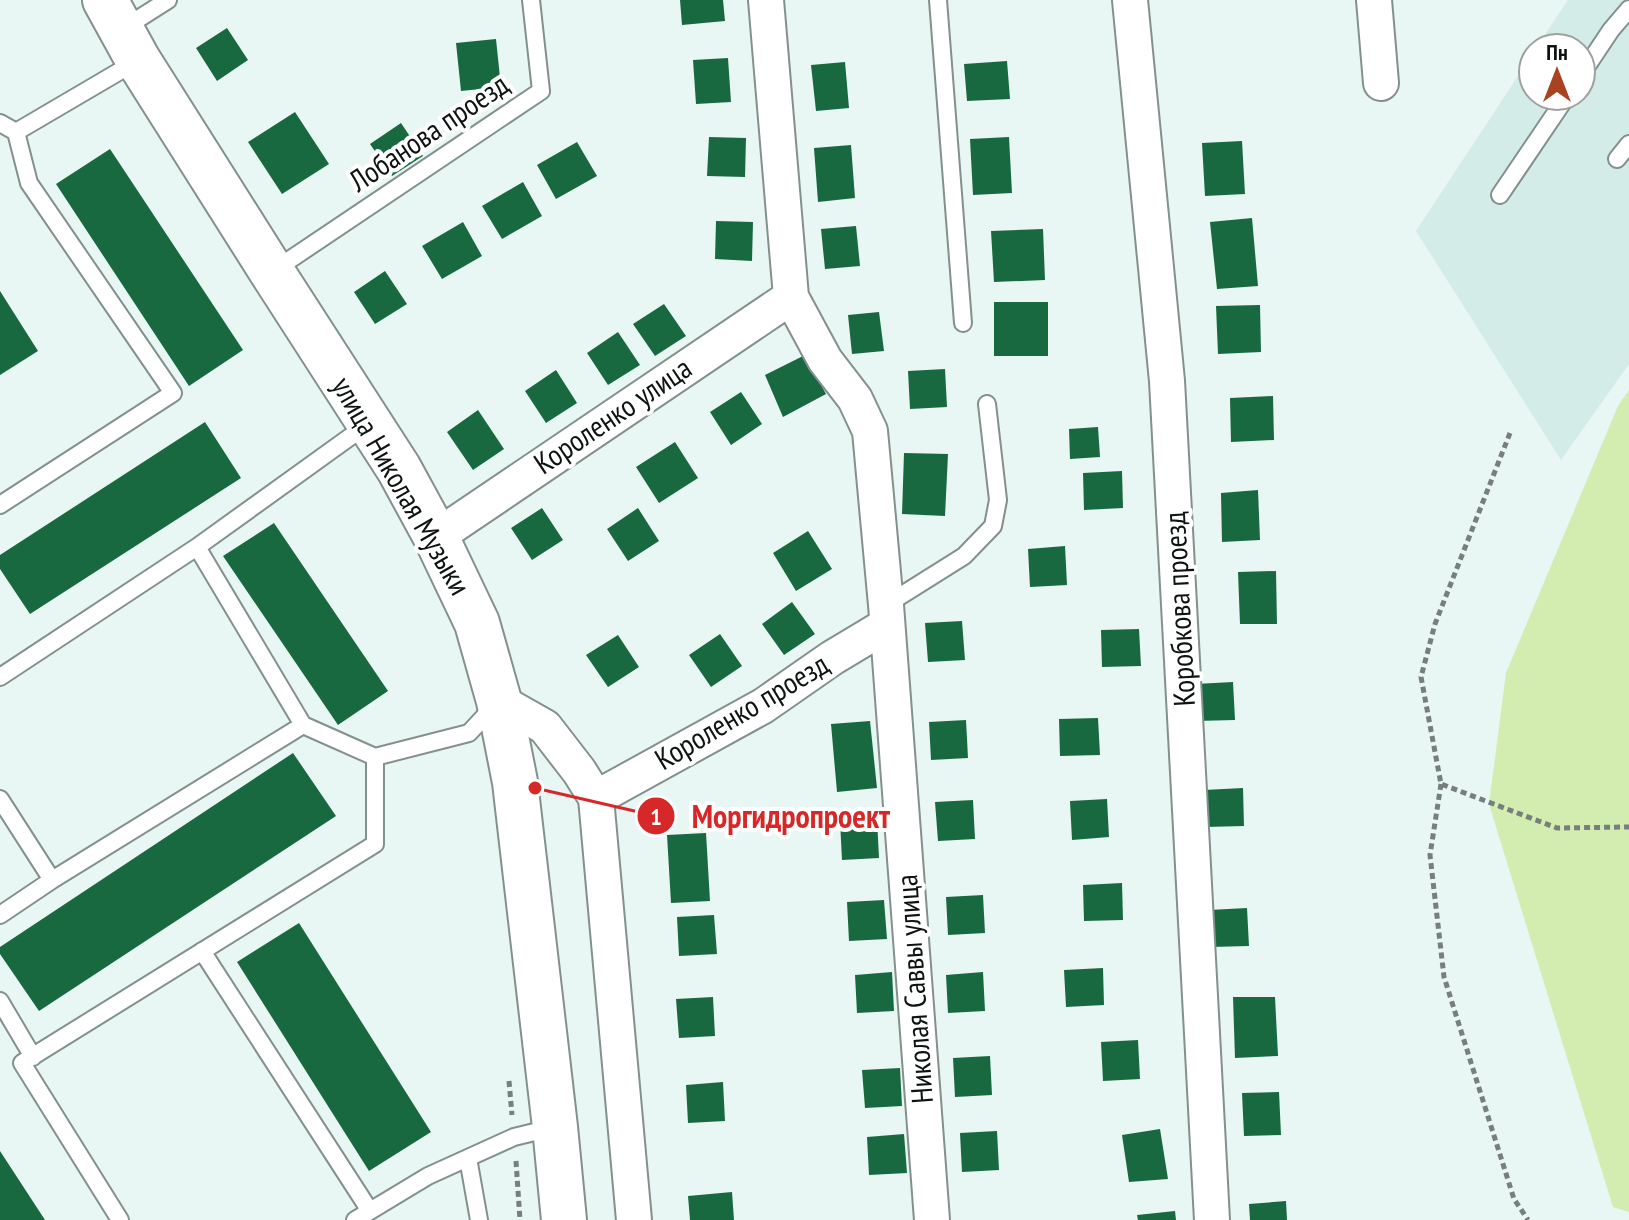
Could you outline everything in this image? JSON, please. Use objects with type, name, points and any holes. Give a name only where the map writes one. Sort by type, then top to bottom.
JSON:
[{"type":"main road","name":"улица Николая Музыки","points":[[122,30],[399,469],[477,623],[499,701],[515,782],[564,1220]]},
{"type":"street","points":[[766,0],[791,297]]},
{"type":"street","name":"Коробкова проезд","points":[[1130,0],[1167,381],[1212,1220]]},
{"type":"street","points":[[1374,0],[1381,83]]},
{"type":"street","name":"Николая Саввы улица","points":[[791,297],[825,360],[855,399],[870,431],[887,615],[932,1220]]},
{"type":"street","name":"Короленко улица","points":[[436,537],[791,297]]},
{"type":"street","name":"Короленко проезд","points":[[596,798],[763,706],[887,615]]},
{"type":"street","points":[[499,701],[545,727],[596,798],[634,1220]]},
{"type":"lane","points":[[16,132],[122,30],[168,0]]},
{"type":"lane","name":"Лобанова проезд","points":[[272,272],[541,91],[531,0]]},
{"type":"lane","points":[[938,0],[963,323]]},
{"type":"lane","points":[[1597,51],[1629,9]]},
{"type":"lane","points":[[1500,195],[1556,112]]},
{"type":"lane","points":[[0,123],[16,132],[29,183],[173,393],[0,505]]},
{"type":"lane","points":[[1617,159],[1629,144]]},
{"type":"lane","points":[[887,615],[964,556],[993,526],[998,500],[987,404]]},
{"type":"lane","points":[[0,677],[197,547],[369,423]]},
{"type":"lane","points":[[197,547],[303,725],[375,757],[469,733],[499,701]]},
{"type":"lane","points":[[0,915],[303,725]]},
{"type":"lane","points":[[120,1220],[22,1063],[375,844],[375,757]]},
{"type":"lane","points":[[0,799],[52,880]]},
{"type":"lane","points":[[202,951],[362,1216],[428,1176],[514,1137],[555,1127]]},
{"type":"lane","points":[[0,1001],[33,1057]]},
{"type":"lane","points":[[468,1158],[479,1220]]},
{"type":"path","points":[[1510,433],[1435,624],[1421,677],[1441,784],[1430,855],[1444,977],[1514,1199],[1528,1220]]},
{"type":"path","points":[[1441,784],[1557,828],[1629,827]]},
{"type":"shaded area","points":[[1568,0],[1629,0],[1629,364],[1561,460],[1416,231],[1517,77],[1517,112],[1597,112],[1597,32],[1547,32]]},
{"type":"green space","points":[[1629,390],[1629,1212],[1613,1207],[1489,804],[1506,673],[1618,406]]},
{"type":"building","points":[[680,0],[723,0],[725,21],[682,25]]},
{"type":"building","points":[[227,28],[248,60],[217,81],[196,48]]},
{"type":"building","points":[[496,39],[501,87],[461,91],[456,43]]},
{"type":"building","points":[[728,58],[731,102],[696,104],[693,60]]},
{"type":"building","points":[[1007,61],[1010,99],[967,101],[964,64]]},
{"type":"building","points":[[845,62],[849,108],[816,111],[811,65]]},
{"type":"building","points":[[295,112],[329,164],[282,194],[248,142]]},
{"type":"building","points":[[401,123],[423,156],[392,176],[370,144]]},
{"type":"building","points":[[709,137],[746,138],[745,177],[707,176]]},
{"type":"building","points":[[1009,137],[1012,193],[973,195],[970,139]]},
{"type":"building","points":[[1242,141],[1245,194],[1205,196],[1202,143]]},
{"type":"building","points":[[577,142],[597,176],[556,199],[537,165]]},
{"type":"building","points":[[851,145],[855,198],[818,202],[814,148]]},
{"type":"building","points":[[110,149],[243,350],[189,386],[56,184]]},
{"type":"building","points":[[523,182],[542,216],[502,239],[482,206]]},
{"type":"building","points":[[1252,218],[1258,286],[1217,289],[1210,222]]},
{"type":"building","points":[[716,221],[753,222],[752,261],[715,259]]},
{"type":"building","points":[[463,222],[482,256],[442,279],[422,246]]},
{"type":"building","points":[[856,226],[860,266],[825,269],[821,229]]},
{"type":"building","points":[[1043,229],[1045,280],[994,282],[991,231]]},
{"type":"building","points":[[385,271],[407,304],[375,324],[354,292]]},
{"type":"building","points":[[0,291],[38,351],[0,375]]},
{"type":"building","points":[[994,302],[1048,302],[1048,356],[994,356]]},
{"type":"building","points":[[664,304],[686,336],[655,356],[633,324]]},
{"type":"building","points":[[1260,305],[1261,352],[1218,354],[1216,306]]},
{"type":"building","points":[[879,312],[884,351],[852,354],[848,315]]},
{"type":"building","points":[[618,332],[640,365],[608,385],[587,353]]},
{"type":"building","points":[[805,355],[826,394],[783,417],[765,375]]},
{"type":"building","points":[[945,369],[947,407],[910,409],[908,371]]},
{"type":"building","points":[[556,370],[577,403],[546,423],[525,391]]},
{"type":"building","points":[[741,392],[762,424],[731,445],[710,412]]},
{"type":"building","points":[[1273,396],[1274,440],[1231,442],[1230,398]]},
{"type":"building","points":[[478,410],[504,449],[473,470],[447,432]]},
{"type":"building","points":[[205,422],[241,478],[30,614],[0,569],[0,555]]},
{"type":"building","points":[[1098,427],[1100,457],[1070,459],[1069,429]]},
{"type":"building","points":[[675,442],[698,478],[659,503],[636,467]]},
{"type":"building","points":[[904,453],[948,454],[945,516],[902,514]]},
{"type":"building","points":[[1122,471],[1123,508],[1084,510],[1083,473]]},
{"type":"building","points":[[1258,490],[1260,540],[1222,542],[1221,493]]},
{"type":"building","points":[[542,508],[563,540],[532,560],[511,528]]},
{"type":"building","points":[[638,508],[659,541],[628,561],[607,529]]},
{"type":"building","points":[[274,523],[388,691],[338,725],[223,556]]},
{"type":"building","points":[[808,531],[832,569],[796,591],[773,553]]},
{"type":"building","points":[[1065,546],[1067,585],[1030,587],[1028,549]]},
{"type":"building","points":[[1276,571],[1277,624],[1240,624],[1238,572]]},
{"type":"building","points":[[792,602],[815,634],[784,655],[762,624]]},
{"type":"building","points":[[962,621],[965,660],[928,662],[925,623]]},
{"type":"building","points":[[1139,629],[1141,666],[1102,667],[1101,630]]},
{"type":"building","points":[[720,634],[742,666],[711,687],[689,655]]},
{"type":"building","points":[[618,635],[639,667],[608,687],[586,655]]},
{"type":"building","points":[[1233,682],[1235,720],[1196,721],[1195,684]]},
{"type":"building","points":[[1098,718],[1100,755],[1060,756],[1059,719]]},
{"type":"building","points":[[966,720],[968,758],[931,760],[929,722]]},
{"type":"building","points":[[870,721],[877,788],[837,792],[831,724]]},
{"type":"building","points":[[293,753],[336,816],[39,1011],[0,954],[0,947]]},
{"type":"building","points":[[1243,788],[1244,826],[1205,827],[1204,790]]},
{"type":"building","points":[[1107,799],[1109,837],[1072,840],[1070,801]]},
{"type":"building","points":[[973,800],[975,839],[938,841],[935,802]]},
{"type":"building","points":[[877,819],[879,858],[842,860],[840,821]]},
{"type":"building","points":[[706,833],[710,901],[671,903],[667,835]]},
{"type":"building","points":[[1122,883],[1123,920],[1084,921],[1083,885]]},
{"type":"building","points":[[983,895],[985,933],[948,935],[946,897]]},
{"type":"building","points":[[884,900],[887,939],[849,941],[847,902]]},
{"type":"building","points":[[1247,908],[1249,946],[1210,947],[1209,910]]},
{"type":"building","points":[[714,915],[717,954],[679,956],[677,917]]},
{"type":"building","points":[[299,923],[431,1132],[369,1171],[237,962]]},
{"type":"building","points":[[1103,968],[1104,1005],[1066,1007],[1064,970]]},
{"type":"building","points":[[892,972],[894,1011],[857,1013],[855,975]]},
{"type":"building","points":[[983,972],[985,1011],[948,1013],[946,975]]},
{"type":"building","points":[[713,997],[715,1036],[679,1038],[676,999]]},
{"type":"building","points":[[1233,997],[1275,997],[1278,1056],[1235,1058]]},
{"type":"building","points":[[1138,1040],[1140,1079],[1103,1081],[1101,1042]]},
{"type":"building","points":[[990,1056],[992,1095],[955,1097],[953,1058]]},
{"type":"building","points":[[900,1068],[902,1106],[865,1108],[862,1070]]},
{"type":"building","points":[[723,1082],[725,1121],[688,1123],[686,1085]]},
{"type":"building","points":[[1279,1092],[1281,1135],[1244,1136],[1242,1093]]},
{"type":"building","points":[[1160,1129],[1168,1179],[1129,1182],[1122,1135]]},
{"type":"building","points":[[997,1131],[999,1170],[962,1172],[960,1133]]},
{"type":"building","points":[[904,1134],[907,1173],[869,1175],[867,1137]]},
{"type":"building","points":[[0,1151],[45,1220],[0,1220]]},
{"type":"building","points":[[732,1192],[734,1220],[690,1220],[688,1196]]},
{"type":"building","points":[[1286,1201],[1287,1220],[1250,1220],[1249,1204]]},
{"type":"building","points":[[1175,1211],[1176,1220],[1138,1220],[1137,1215]]},
{"type":"place","name":"Моргидропроект","points":[[535,788]]}]
